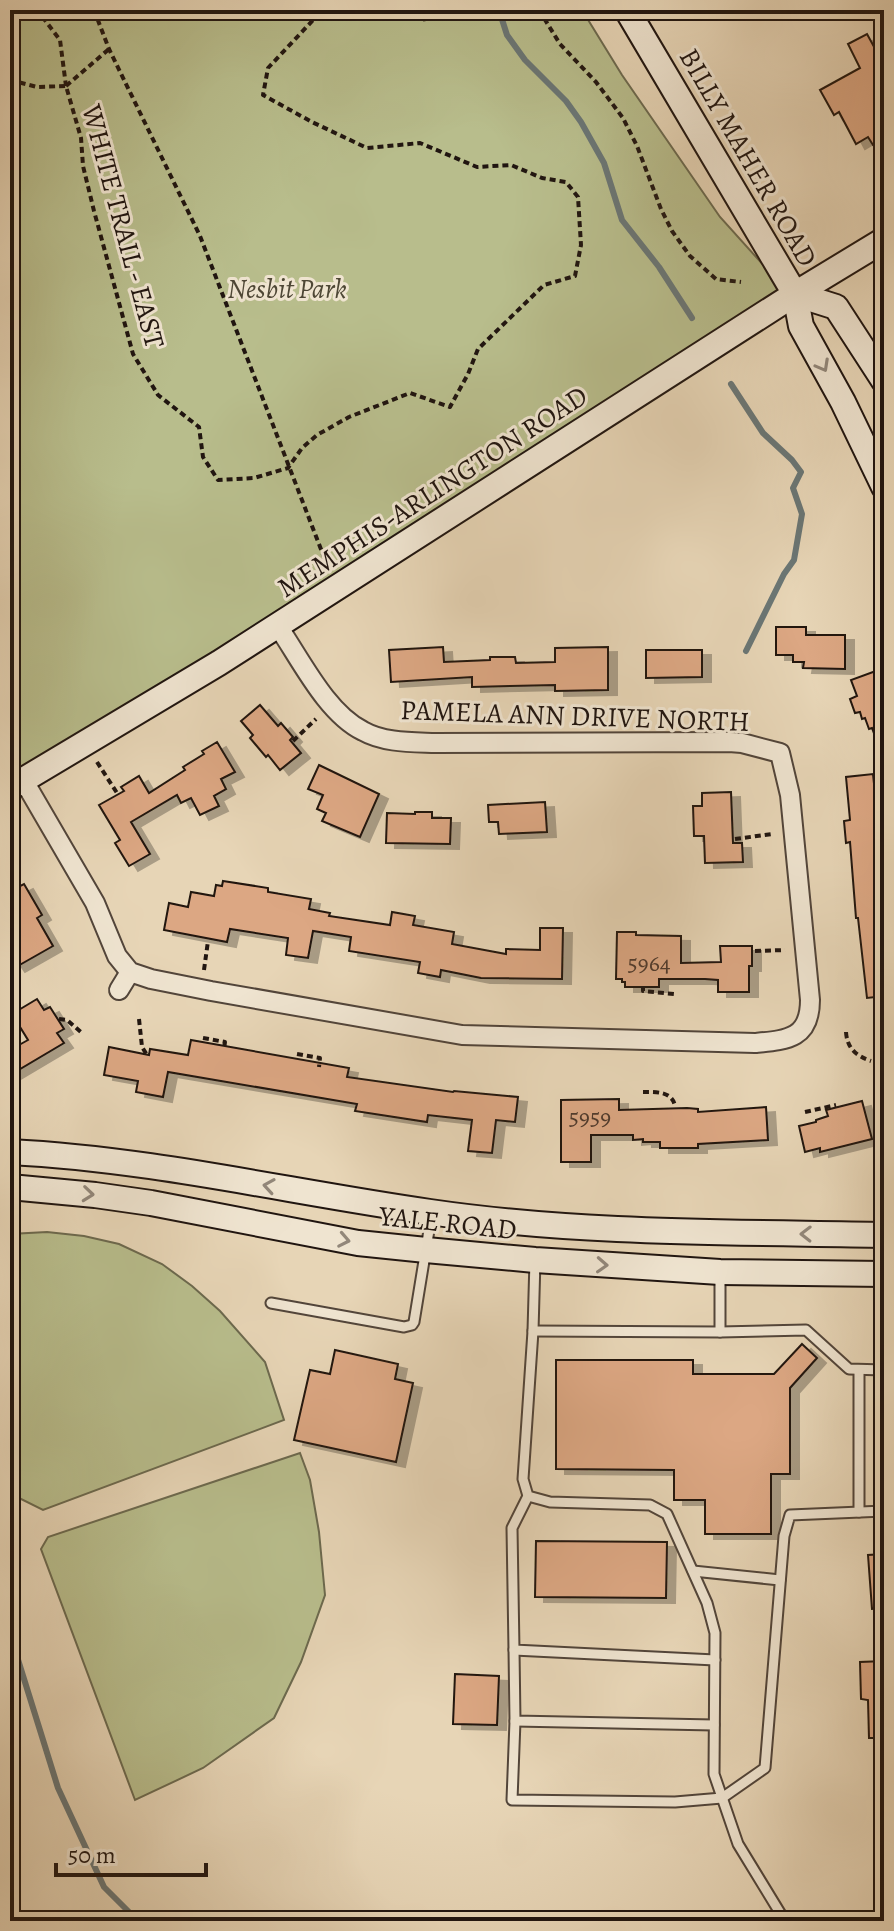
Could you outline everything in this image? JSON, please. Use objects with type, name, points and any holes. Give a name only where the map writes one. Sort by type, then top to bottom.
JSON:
[{"type":"main road","name":"BILLY MAHER ROAD","points":[[627,10],[795,294],[801,326],[843,402],[884,487]]},
{"type":"main road","name":"MEMPHIS-ARLINGTON ROAD","points":[[17,784],[219,663],[884,240]]},
{"type":"main road","points":[[795,294],[836,307],[884,381]]},
{"type":"main road","name":"YALE ROAD","points":[[10,1152],[119,1162],[432,1212],[544,1225],[884,1235]]},
{"type":"main road","name":"YALE ROAD","points":[[10,1187],[151,1203],[358,1243],[426,1250],[720,1272],[884,1274]]},
{"type":"street","name":"PAMELA ANN DRIVE NORTH","points":[[130,972],[211,991],[462,1035],[755,1043],[796,1035],[808,1020],[810,1000],[790,795],[780,753],[729,742],[436,743],[384,738],[362,731],[329,704],[277,625]]},
{"type":"street","points":[[17,784],[95,903],[117,956],[130,972],[119,990]]},
{"type":"lane","points":[[271,1303],[404,1327],[412,1325],[432,1212]]},
{"type":"lane","points":[[535,1260],[523,1479],[528,1496],[512,1528],[515,1721],[512,1800],[675,1802],[722,1798],[765,1768],[784,1536],[790,1515],[884,1511]]},
{"type":"lane","points":[[720,1272],[720,1332]]},
{"type":"lane","points":[[533,1331],[806,1330],[849,1369],[884,1370]]},
{"type":"lane","points":[[859,1370],[859,1512]]},
{"type":"lane","points":[[528,1496],[550,1502],[650,1505],[667,1514],[707,1603],[715,1633],[714,1774],[738,1844],[785,1921]]},
{"type":"lane","points":[[693,1571],[780,1580]]},
{"type":"lane","points":[[514,1650],[715,1660]]},
{"type":"lane","points":[[515,1721],[714,1725]]},
{"type":"path","points":[[35,10],[60,40],[66,86]]},
{"type":"path","points":[[94,10],[109,49],[200,236],[330,574]]},
{"type":"path","points":[[288,468],[302,448],[317,435],[349,417],[410,393],[450,407],[478,349],[544,285],[575,276],[581,245],[578,197],[566,182],[542,178],[511,165],[477,167],[420,143],[367,148],[263,95],[268,68],[315,18],[328,10]]},
{"type":"path","points":[[406,10],[421,20],[441,16],[440,10]]},
{"type":"path","points":[[539,10],[560,44],[596,82],[623,118],[661,209],[690,256],[716,279],[741,282]]},
{"type":"path","points":[[66,86],[109,49]]},
{"type":"path","name":"WHITE TRAIL - EAST","points":[[10,80],[37,87],[66,86],[81,138],[83,166],[94,211],[133,354],[158,395],[199,427],[203,457],[218,480],[254,478],[288,468]]},
{"type":"path","points":[[293,741],[316,719]]},
{"type":"path","points":[[97,761],[117,793]]},
{"type":"path","points":[[735,839],[772,834]]},
{"type":"path","points":[[204,970],[208,941]]},
{"type":"path","points":[[755,951],[785,950]]},
{"type":"path","points":[[643,986],[643,991],[674,994]]},
{"type":"path","points":[[59,1019],[67,1020],[82,1033]]},
{"type":"path","points":[[139,1019],[142,1047],[147,1055]]},
{"type":"path","points":[[846,1032],[847,1042],[853,1051],[871,1061]]},
{"type":"path","points":[[203,1038],[225,1042],[224,1049]]},
{"type":"path","points":[[297,1054],[320,1058],[319,1067]]},
{"type":"path","points":[[643,1092],[667,1094],[674,1100],[675,1106]]},
{"type":"path","points":[[805,1112],[836,1105]]},
{"type":"green space","name":"Nesbit Park","points":[[10,10],[582,10],[622,75],[720,217],[766,268],[797,295],[10,787]]},
{"type":"green space","points":[[47,1232],[119,1244],[162,1264],[192,1286],[220,1311],[265,1362],[284,1420],[43,1510],[19,1498],[10,1470],[10,1234]]},
{"type":"green space","points":[[300,1453],[310,1480],[325,1595],[301,1662],[274,1718],[203,1768],[135,1800],[41,1549],[48,1537]]},
{"type":"building","points":[[867,34],[884,65],[884,139],[873,145],[868,137],[856,144],[839,112],[834,115],[820,90],[860,68],[848,44]]},
{"type":"building","points":[[776,627],[806,627],[806,635],[845,635],[845,669],[803,668],[804,662],[793,662],[793,655],[776,655]]},
{"type":"building","points":[[443,647],[444,662],[515,657],[516,663],[555,662],[555,648],[608,647],[608,690],[555,691],[555,685],[472,687],[472,677],[391,682],[389,650]]},
{"type":"building","points":[[646,650],[702,650],[702,677],[646,678]]},
{"type":"building","points":[[884,668],[882,755],[872,728],[869,729],[860,712],[855,713],[850,699],[857,696],[851,680]]},
{"type":"building","points":[[260,705],[278,726],[281,723],[293,737],[290,740],[301,753],[280,770],[250,738],[253,735],[241,721]]},
{"type":"building","points":[[217,742],[235,772],[221,779],[226,789],[214,796],[219,806],[200,815],[191,798],[181,803],[177,795],[131,822],[150,854],[129,866],[115,843],[120,840],[99,805],[124,791],[121,787],[139,776],[149,793],[185,770],[183,767]]},
{"type":"building","points":[[319,765],[379,794],[360,837],[322,821],[326,813],[317,809],[323,795],[308,789]]},
{"type":"building","points":[[873,774],[877,813],[884,812],[884,838],[880,839],[884,880],[884,996],[867,998],[850,842],[846,843],[844,821],[850,820],[846,777]]},
{"type":"building","points":[[731,792],[733,843],[742,843],[743,862],[705,863],[704,836],[694,836],[693,806],[702,806],[702,793]]},
{"type":"building","points":[[545,802],[547,832],[499,834],[498,822],[489,822],[488,805]]},
{"type":"building","points":[[432,812],[432,818],[451,818],[450,844],[386,843],[387,813]]},
{"type":"building","points":[[223,881],[311,899],[309,909],[330,913],[329,916],[390,925],[392,912],[415,916],[413,925],[454,932],[452,944],[506,954],[506,949],[540,950],[540,928],[563,928],[562,979],[481,978],[441,970],[440,977],[418,973],[420,962],[349,951],[351,937],[313,931],[308,958],[286,955],[288,938],[230,929],[227,942],[164,930],[169,903],[188,907],[191,892],[214,896],[216,885],[222,886]]},
{"type":"building","points":[[24,884],[42,915],[37,918],[53,946],[16,967],[10,958],[10,891]]},
{"type":"building","points":[[617,932],[681,936],[681,963],[721,962],[720,946],[752,946],[749,992],[718,992],[718,980],[705,979],[659,979],[659,987],[625,987],[622,979],[616,979]]},
{"type":"building","points":[[37,999],[44,1010],[50,1007],[64,1029],[57,1033],[64,1043],[10,1075],[10,1050],[28,1040],[12,1014]]},
{"type":"building","points":[[191,1040],[349,1068],[347,1077],[453,1092],[518,1097],[515,1122],[496,1120],[492,1153],[468,1151],[472,1120],[428,1115],[427,1122],[355,1111],[357,1104],[168,1072],[163,1097],[136,1092],[138,1081],[104,1075],[109,1047],[149,1055],[150,1049],[188,1055]]},
{"type":"building","points":[[619,1099],[619,1110],[687,1108],[698,1109],[698,1112],[766,1107],[768,1140],[698,1144],[698,1148],[660,1148],[660,1142],[633,1140],[633,1135],[591,1135],[591,1162],[561,1162],[561,1100]]},
{"type":"building","points":[[862,1101],[872,1139],[820,1152],[820,1148],[805,1152],[799,1126],[828,1116],[826,1110]]},
{"type":"building","points":[[802,1344],[817,1358],[790,1388],[790,1474],[771,1474],[771,1534],[705,1534],[705,1500],[674,1500],[674,1470],[556,1469],[556,1360],[693,1360],[693,1374],[774,1374]]},
{"type":"building","points":[[335,1350],[398,1364],[395,1379],[413,1383],[396,1462],[294,1440],[310,1370],[330,1374]]},
{"type":"building","points":[[536,1541],[667,1542],[666,1598],[535,1597]]},
{"type":"building","points":[[884,1554],[884,1608],[872,1609],[868,1555]]},
{"type":"building","points":[[884,1661],[884,1738],[869,1738],[868,1700],[861,1699],[860,1662]]},
{"type":"building","points":[[455,1674],[499,1676],[497,1725],[453,1724]]},
{"type":"waterway","points":[[499,10],[507,35],[525,60],[566,101],[581,122],[604,163],[622,220],[659,267],[692,318]]},
{"type":"waterway","points":[[731,384],[763,433],[801,472],[793,488],[802,514],[794,560],[746,651]]},
{"type":"waterway","points":[[10,1634],[58,1788],[104,1887],[138,1921]]}]
